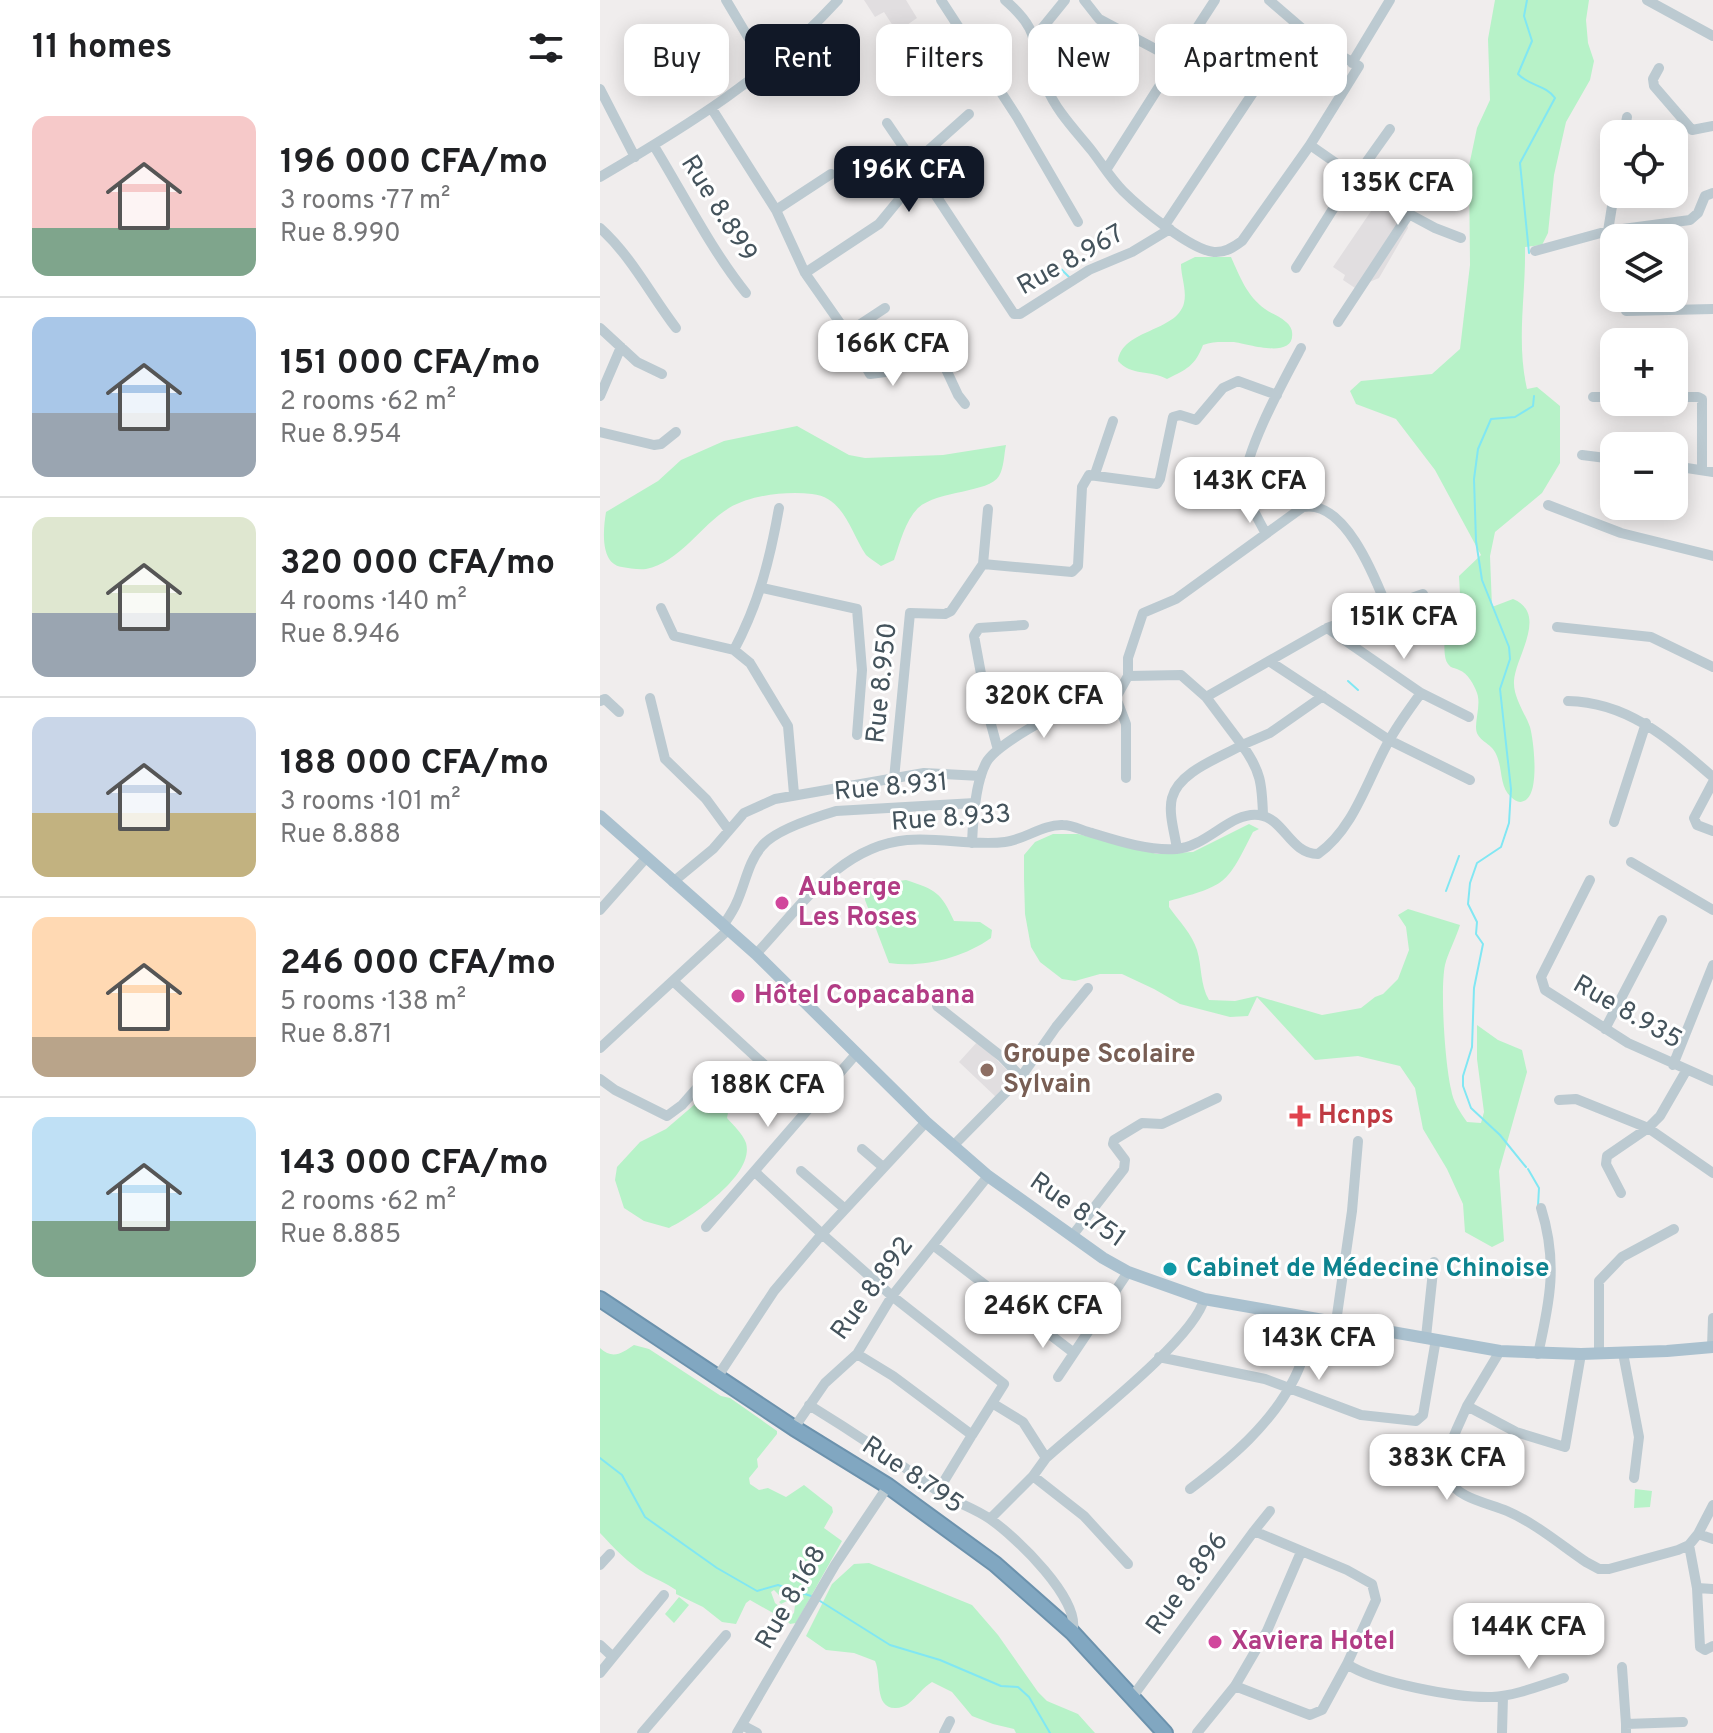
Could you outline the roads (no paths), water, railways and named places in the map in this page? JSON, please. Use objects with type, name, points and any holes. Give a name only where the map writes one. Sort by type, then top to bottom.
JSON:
[{"type":"highway","name":"Rue 8.795","points":[[600,1299],[794,1428],[888,1486],[995,1564],[1072,1632],[1165,1733]]},
{"type":"main road","name":"Rue 8.751","points":[[601,819],[756,954],[953,1146],[988,1176],[1128,1272],[1204,1299],[1500,1351],[1599,1354],[1712,1347]]},
{"type":"street","points":[[726,0],[745,32]]},
{"type":"street","points":[[817,24],[838,0]]},
{"type":"street","points":[[941,0],[1017,117],[1078,222]]},
{"type":"street","points":[[1005,0],[1029,24]]},
{"type":"street","points":[[1046,24],[1065,0]]},
{"type":"street","points":[[1084,0],[1099,19],[1155,49]]},
{"type":"street","points":[[1199,24],[1215,0]]},
{"type":"street","points":[[1269,0],[1297,24]]},
{"type":"street","points":[[1352,63],[1390,0]]},
{"type":"street","points":[[1647,0],[1713,36]]},
{"type":"street","points":[[1053,96],[1123,191],[1167,227],[1199,248],[1214,252],[1235,246],[1256,225],[1359,66],[1347,60]]},
{"type":"street","points":[[1659,68],[1653,79],[1654,86],[1692,130],[1713,126]]},
{"type":"street","points":[[600,177],[654,146],[745,85]]},
{"type":"street","points":[[600,89],[635,157]]},
{"type":"street","points":[[1106,170],[1155,93]]},
{"type":"street","points":[[1167,227],[1252,96]]},
{"type":"street","points":[[712,109],[776,210],[805,273],[847,333],[870,374],[893,371],[937,350],[965,404]]},
{"type":"street","points":[[914,163],[969,114]]},
{"type":"street","points":[[805,273],[879,224],[921,173],[887,123]]},
{"type":"street","points":[[1296,268],[1390,129]]},
{"type":"street","points":[[1310,145],[1409,214],[1461,238]]},
{"type":"street","name":"Rue 8.899","points":[[654,146],[712,246],[746,293]]},
{"type":"street","name":"Rue 8.967","points":[[921,173],[1014,314],[1020,314],[1089,270],[1132,252],[1167,227]]},
{"type":"street","points":[[776,210],[831,174]]},
{"type":"street","points":[[1660,224],[1690,220],[1698,213],[1705,196],[1713,193]]},
{"type":"street","points":[[1338,322],[1409,214]]},
{"type":"street","points":[[600,228],[637,268],[652,297],[676,328]]},
{"type":"street","points":[[1535,251],[1600,233]]},
{"type":"street","points":[[847,333],[885,308]]},
{"type":"street","points":[[1688,310],[1713,309]]},
{"type":"street","points":[[600,328],[645,367],[662,374]]},
{"type":"street","points":[[600,396],[621,347]]},
{"type":"street","points":[[1266,534],[1245,489],[1247,465],[1301,348]]},
{"type":"street","points":[[988,509],[983,564],[1072,572],[1078,566],[1082,487],[1089,475],[1157,484],[1173,417],[1180,415],[1196,420],[1223,388],[1238,381],[1277,395]]},
{"type":"street","points":[[1593,397],[1600,397]]},
{"type":"street","points":[[1688,397],[1702,399],[1707,471]]},
{"type":"street","points":[[1095,474],[1113,421]]},
{"type":"street","points":[[600,432],[654,445],[661,444],[676,432]]},
{"type":"street","points":[[1582,455],[1600,457]]},
{"type":"street","points":[[1548,505],[1621,533],[1713,556]]},
{"type":"street","points":[[1114,701],[1128,676],[1128,658],[1143,613],[1176,599],[1303,507],[1320,508],[1337,519],[1369,563],[1386,605]]},
{"type":"street","points":[[734,650],[752,617],[762,588],[779,508]]},
{"type":"street","name":"Rue 8.950","points":[[894,779],[910,613],[945,614],[951,611],[983,564]]},
{"type":"street","points":[[762,588],[857,609],[862,670],[857,735]]},
{"type":"street","points":[[1206,697],[1327,628],[1423,594]]},
{"type":"street","points":[[661,608],[674,636],[734,650],[750,663],[788,726],[794,794]]},
{"type":"street","points":[[998,750],[974,636],[979,628],[1024,625]]},
{"type":"street","points":[[1557,627],[1651,637],[1713,667]]},
{"type":"street","points":[[1327,628],[1421,693],[1469,717]]},
{"type":"street","points":[[1269,661],[1389,740],[1470,780]]},
{"type":"street","points":[[1128,676],[1181,675],[1206,697],[1256,764],[1263,815],[1299,849],[1318,854],[1338,836],[1375,772],[1389,740],[1421,693]]},
{"type":"street","points":[[1177,849],[1171,808],[1177,788],[1185,777],[1270,733],[1323,696]]},
{"type":"street","points":[[650,698],[665,759],[706,799],[728,829]]},
{"type":"street","points":[[600,701],[605,699],[619,712]]},
{"type":"street","points":[[972,843],[975,803],[986,763],[998,750],[1035,725],[1068,708],[1095,701],[1114,701],[1122,708],[1126,724],[1126,778]]},
{"type":"street","points":[[1568,701],[1599,703],[1646,723],[1713,780],[1694,822],[1713,831]]},
{"type":"street","points":[[1614,822],[1646,723]]},
{"type":"street","points":[[673,882],[713,849],[744,813],[775,799],[939,772],[981,776]]},
{"type":"street","name":"Rue 8.931","points":[[600,1048],[726,928],[754,859],[773,837],[836,811],[975,803]]},
{"type":"street","name":"Rue 8.933","points":[[756,954],[825,879],[852,857],[888,843],[907,840],[1006,842],[1064,825],[1144,846],[1177,849],[1196,845],[1243,818],[1263,815]]},
{"type":"street","points":[[600,910],[646,858]]},
{"type":"street","points":[[1631,862],[1713,910]]},
{"type":"street","name":"Rue 8.935","points":[[1590,880],[1541,977],[1545,990],[1605,1029],[1673,1065],[1713,1081]]},
{"type":"street","points":[[1605,1029],[1662,920]]},
{"type":"street","points":[[1673,1065],[1713,965]]},
{"type":"street","points":[[673,981],[770,1070]]},
{"type":"street","points":[[953,1146],[1021,1077],[1088,988]]},
{"type":"street","points":[[937,1006],[1002,1057],[1021,1077]]},
{"type":"street","points":[[706,1227],[857,1053]]},
{"type":"street","points":[[1621,1193],[1605,1160],[1607,1156],[1648,1128],[1665,1109],[1686,1071]]},
{"type":"street","points":[[600,1079],[667,1116],[682,1105],[704,1080]]},
{"type":"street","points":[[1072,1236],[1124,1169],[1125,1160],[1113,1144],[1114,1140],[1142,1123],[1162,1124],[1217,1098]]},
{"type":"street","points":[[1559,1100],[1576,1099],[1648,1128],[1713,1173]]},
{"type":"street","points":[[718,1376],[774,1291],[844,1208],[926,1122]]},
{"type":"street","points":[[1336,1322],[1352,1211],[1358,1141]]},
{"type":"street","points":[[862,1149],[883,1167]]},
{"type":"street","points":[[801,1171],[844,1208]]},
{"type":"street","points":[[755,1172],[892,1296],[1004,1384],[938,1491]]},
{"type":"street","name":"Rue 8.892","points":[[794,1428],[825,1383],[857,1354],[892,1296],[988,1176]]},
{"type":"street","points":[[1538,1354],[1552,1277],[1551,1243],[1541,1208]]},
{"type":"street","points":[[1599,1354],[1599,1281],[1622,1257],[1674,1229]]},
{"type":"street","points":[[933,1245],[1074,1353]]},
{"type":"street","points":[[1159,1357],[1236,1372],[1289,1387],[1361,1415],[1416,1421],[1423,1415],[1431,1338],[1434,1262]]},
{"type":"street","points":[[1058,1377],[1128,1272]]},
{"type":"street","points":[[990,1519],[1033,1476],[1046,1458],[1193,1323],[1204,1299]]},
{"type":"street","points":[[1712,1347],[1713,1318]]},
{"type":"street","points":[[1190,1489],[1246,1443],[1289,1387],[1318,1319]]},
{"type":"street","points":[[1500,1351],[1467,1406],[1446,1463],[1448,1478],[1453,1486],[1471,1497],[1508,1511],[1599,1569],[1609,1569],[1689,1545],[1713,1505]]},
{"type":"street","points":[[1623,1353],[1639,1437],[1634,1478]]},
{"type":"street","points":[[857,1354],[893,1376],[972,1435]]},
{"type":"street","points":[[1467,1406],[1516,1432],[1565,1447],[1581,1354]]},
{"type":"street","points":[[992,1403],[1023,1422],[1046,1458]]},
{"type":"street","points":[[809,1405],[938,1491],[990,1519],[1046,1571],[1065,1596],[1074,1615],[1072,1632]]},
{"type":"street","points":[[1033,1476],[1084,1516],[1128,1564]]},
{"type":"street","name":"Rue 8.168","points":[[740,1729],[841,1556],[888,1486]]},
{"type":"street","points":[[1254,1531],[1270,1511]]},
{"type":"street","name":"Rue 8.896","points":[[1133,1696],[1254,1531],[1372,1584],[1376,1600],[1347,1664]]},
{"type":"street","points":[[1698,1534],[1713,1539]]},
{"type":"street","points":[[1689,1545],[1697,1588],[1700,1647],[1705,1650],[1713,1646]]},
{"type":"street","points":[[1197,1733],[1235,1686],[1267,1631],[1301,1552]]},
{"type":"street","points":[[600,1565],[610,1554]]},
{"type":"street","points":[[1697,1588],[1713,1589]]},
{"type":"street","points":[[600,1673],[664,1595]]},
{"type":"street","points":[[642,1733],[726,1635]]},
{"type":"street","points":[[600,1645],[613,1657]]},
{"type":"street","points":[[1235,1686],[1317,1715],[1347,1664],[1374,1676],[1461,1696],[1503,1696],[1564,1678]]},
{"type":"street","points":[[1622,1667],[1626,1729],[1683,1722]]},
{"type":"street","points":[[1502,1733],[1503,1696]]},
{"type":"street","points":[[944,1733],[950,1721]]},
{"type":"street","points":[[740,1729],[757,1733]]},
{"type":"waterway","points":[[1527,0],[1524,16],[1532,41],[1518,74],[1555,98],[1520,163],[1529,253]]},
{"type":"waterway","points":[[1053,269],[1061,269],[1069,277]]},
{"type":"waterway","points":[[1526,1167],[1500,1135],[1471,1108],[1463,1086],[1463,1076],[1472,1047],[1474,988],[1483,944],[1476,934],[1477,922],[1468,904],[1470,883],[1477,863],[1501,847],[1509,823],[1511,789],[1500,689],[1510,659],[1509,647],[1482,580],[1476,541],[1474,479],[1478,449],[1491,419],[1515,417],[1533,406],[1534,396]]},
{"type":"waterway","points":[[1348,681],[1358,690]]},
{"type":"waterway","points":[[1446,891],[1459,856]]},
{"type":"waterway","points":[[1528,1169],[1539,1188],[1538,1206]]},
{"type":"waterway","points":[[600,1458],[622,1475],[645,1517],[717,1568],[757,1591],[778,1585],[811,1596]]},
{"type":"waterway","points":[[820,1601],[890,1645],[940,1660],[1001,1686],[1018,1687],[1029,1697],[1050,1733]]},
{"type":"place","name":"Auberge Les Roses","points":[[782,903]]},
{"type":"place","name":"Hôtel Copacabana","points":[[738,996]]},
{"type":"place","name":"Groupe Scolaire Sylvain","points":[[987,1070]]},
{"type":"place","name":"Hcnps","points":[[1300,1116]]},
{"type":"place","name":"Cabinet de Médecine Chinoise","points":[[1170,1269]]},
{"type":"place","name":"Xaviera Hotel","points":[[1215,1642]]}]
